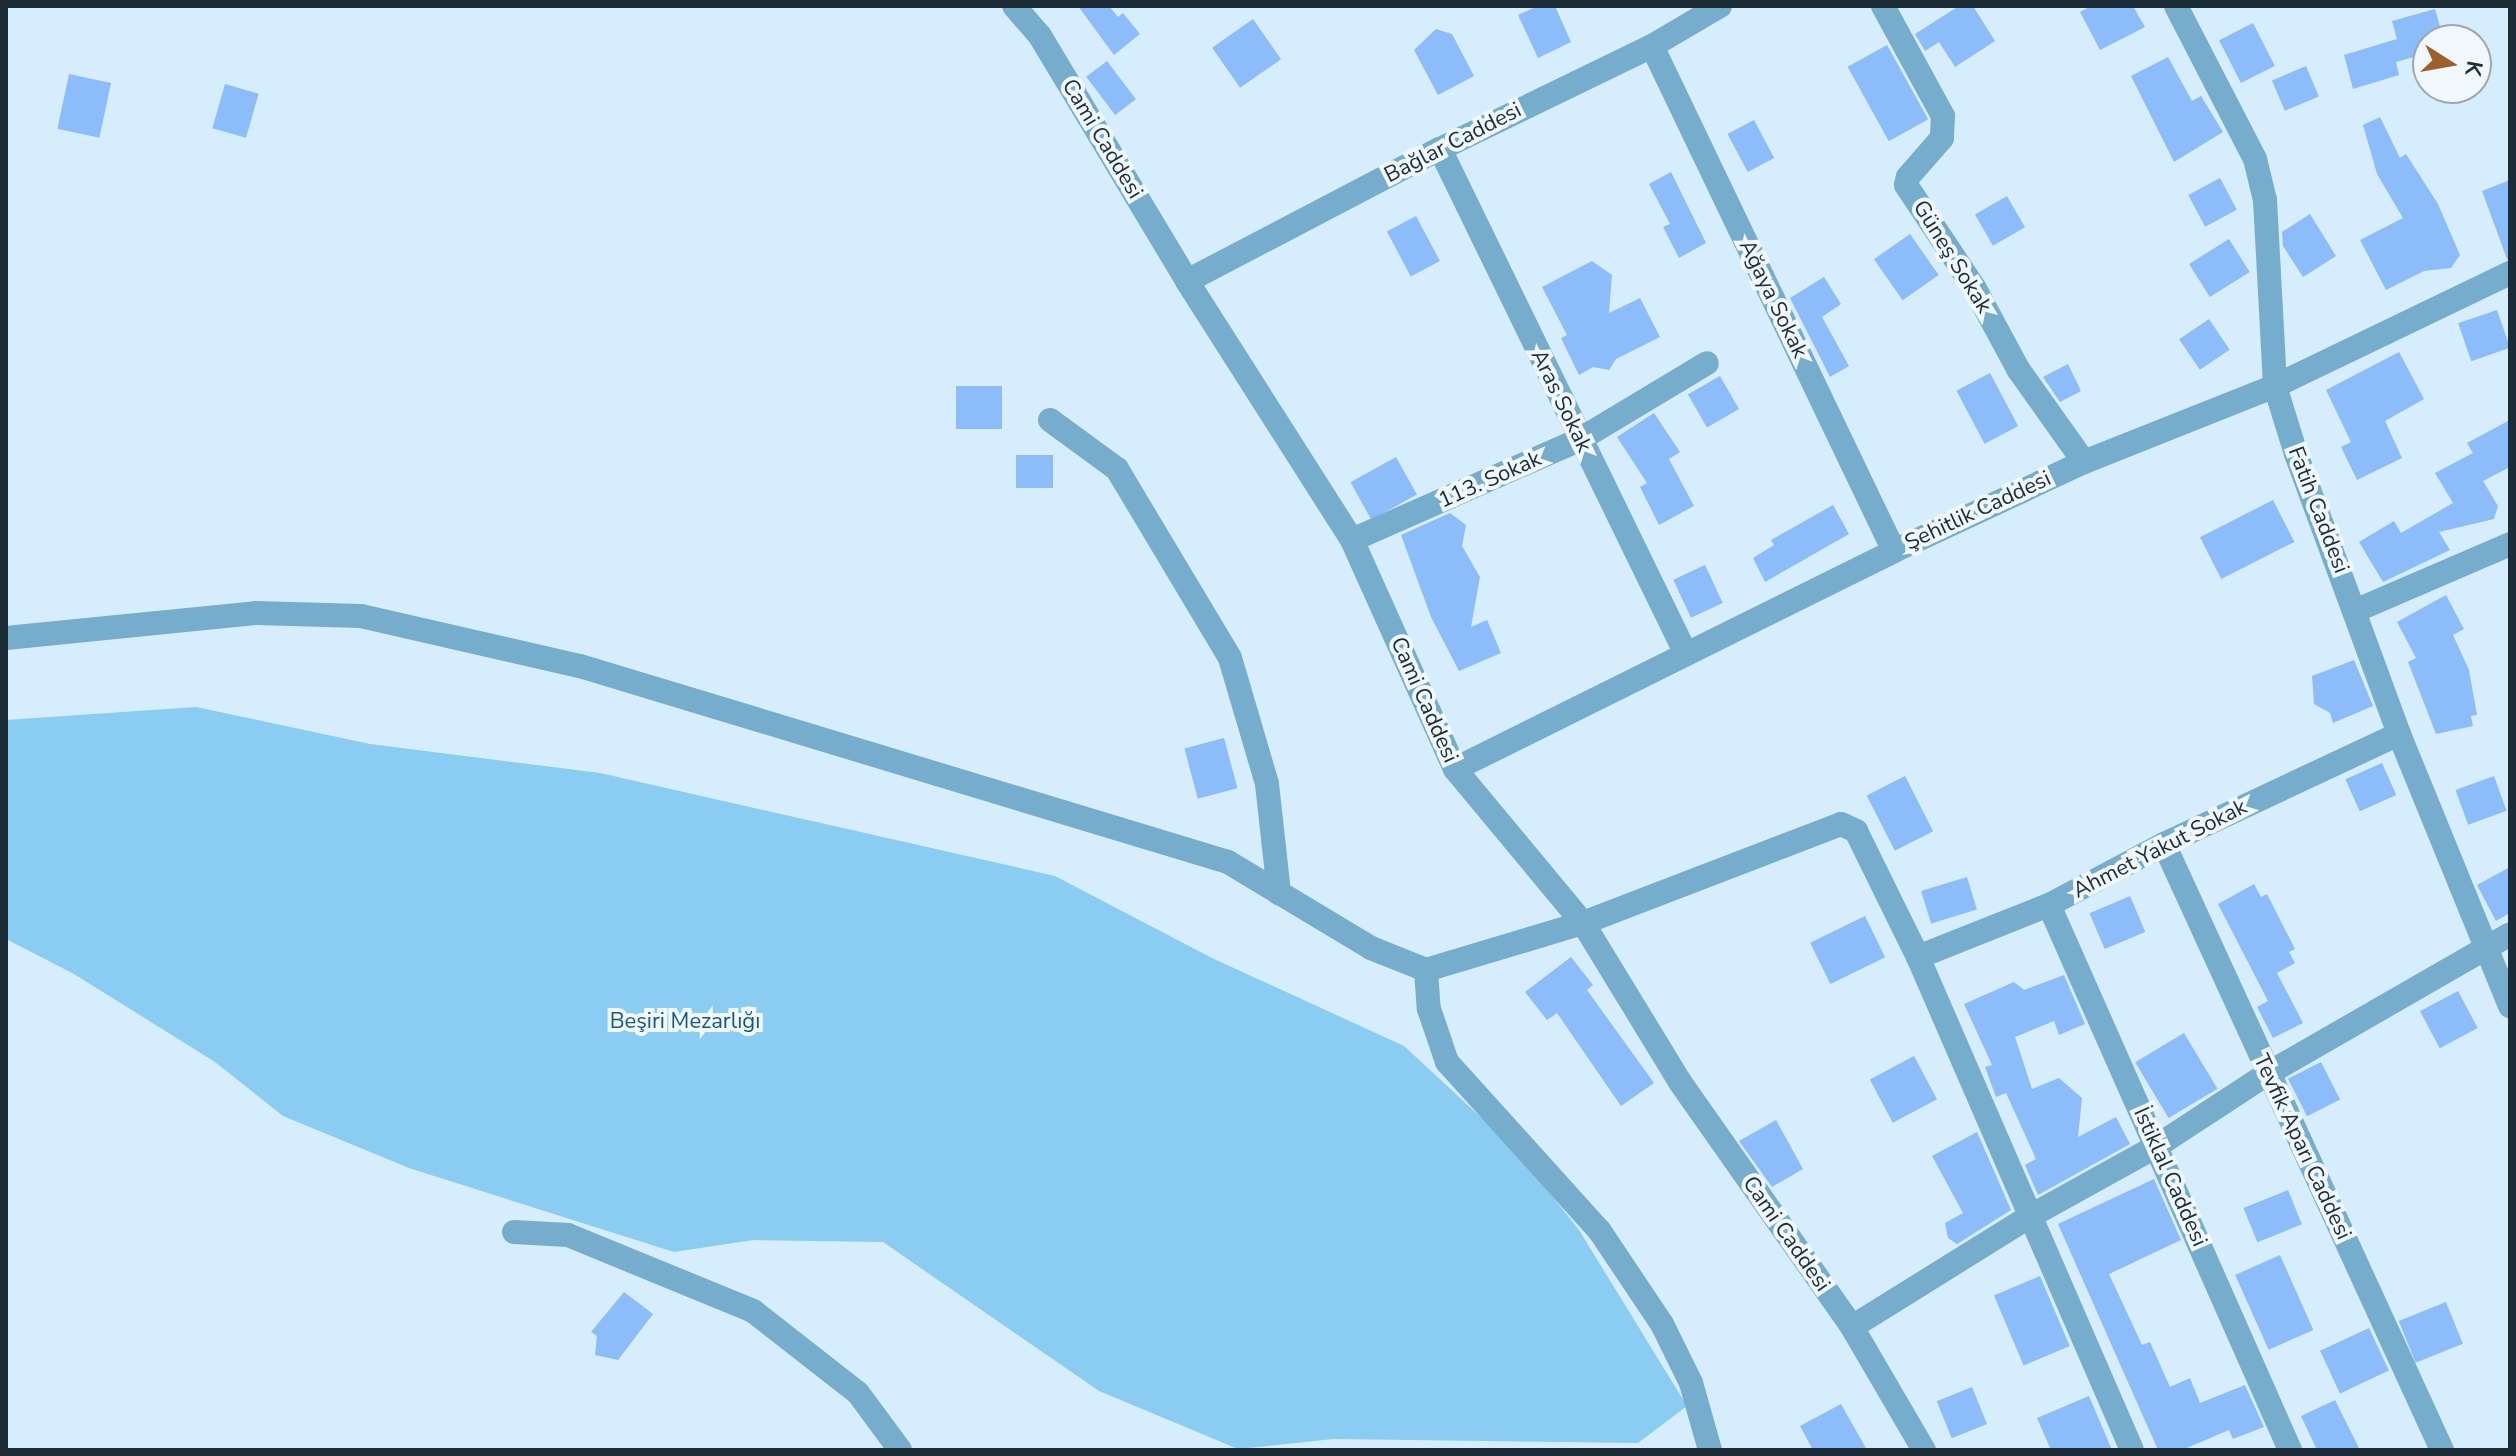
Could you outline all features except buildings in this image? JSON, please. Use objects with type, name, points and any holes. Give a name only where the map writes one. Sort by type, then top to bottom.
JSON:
[{"type":"street","name":"Cami Caddesi","points":[[1014,6],[1040,36],[1187,281],[1352,540],[1455,769],[1583,923],[1680,1082],[1852,1327],[1924,1450]]},
{"type":"street","name":"Bağlar Caddesi","points":[[1187,281],[1440,149],[1652,46],[1720,6]]},
{"type":"street","name":"Güneş Sokak","points":[[1883,6],[1943,116],[1942,138],[1908,177],[1906,185],[1975,289],[2018,369],[2084,462]]},
{"type":"street","name":"Fatih Caddesi","points":[[2176,6],[2255,159],[2265,200],[2275,386],[2399,734],[2510,1006]]},
{"type":"street","name":"Ağaya Sokak","points":[[1652,46],[1894,551]]},
{"type":"street","name":"Aras Sokak","points":[[1440,149],[1579,440],[1685,652]]},
{"type":"street","name":"Şehitlik Caddesi","points":[[1455,769],[1685,652],[1894,551],[2084,462],[2275,386],[2510,273]]},
{"type":"street","name":"113. Sokak","points":[[1352,540],[1579,440],[1707,363]]},
{"type":"street","points":[[1050,420],[1117,469],[1230,658],[1267,784],[1279,893]]},
{"type":"street","points":[[2357,610],[2510,544]]},
{"type":"street","points":[[6,638],[256,613],[361,616],[580,666],[1228,862],[1371,948],[1426,970],[1583,923],[1841,824],[1856,831],[1918,957],[2027,1218],[2132,1450]]},
{"type":"street","name":"Ahmet Yakut Sokak","points":[[1918,957],[2049,905],[2164,844],[2399,734]]},
{"type":"street","name":"Tevfik Aparı Caddesi","points":[[2164,844],[2442,1450]]},
{"type":"street","name":"İstiklal Caddesi","points":[[2049,905],[2290,1450]]},
{"type":"street","points":[[1852,1327],[2027,1218],[2157,1146],[2267,1074],[2510,934]]},
{"type":"street","points":[[1426,970],[1429,1009],[1447,1062],[1607,1242],[1674,1348],[1700,1408],[1710,1450]]},
{"type":"street","points":[[514,1232],[568,1235],[753,1311],[858,1393],[900,1450]]},
{"type":"green space","name":"Beşiri Mezarlığı","points":[[196,707],[370,744],[600,773],[1055,876],[1212,958],[1404,1046],[1514,1148],[1579,1230],[1687,1406],[1638,1443],[1333,1439],[1238,1449],[1099,1391],[883,1242],[753,1240],[674,1252],[409,1168],[283,1116],[215,1062],[74,974],[6,939],[6,720]]}]
